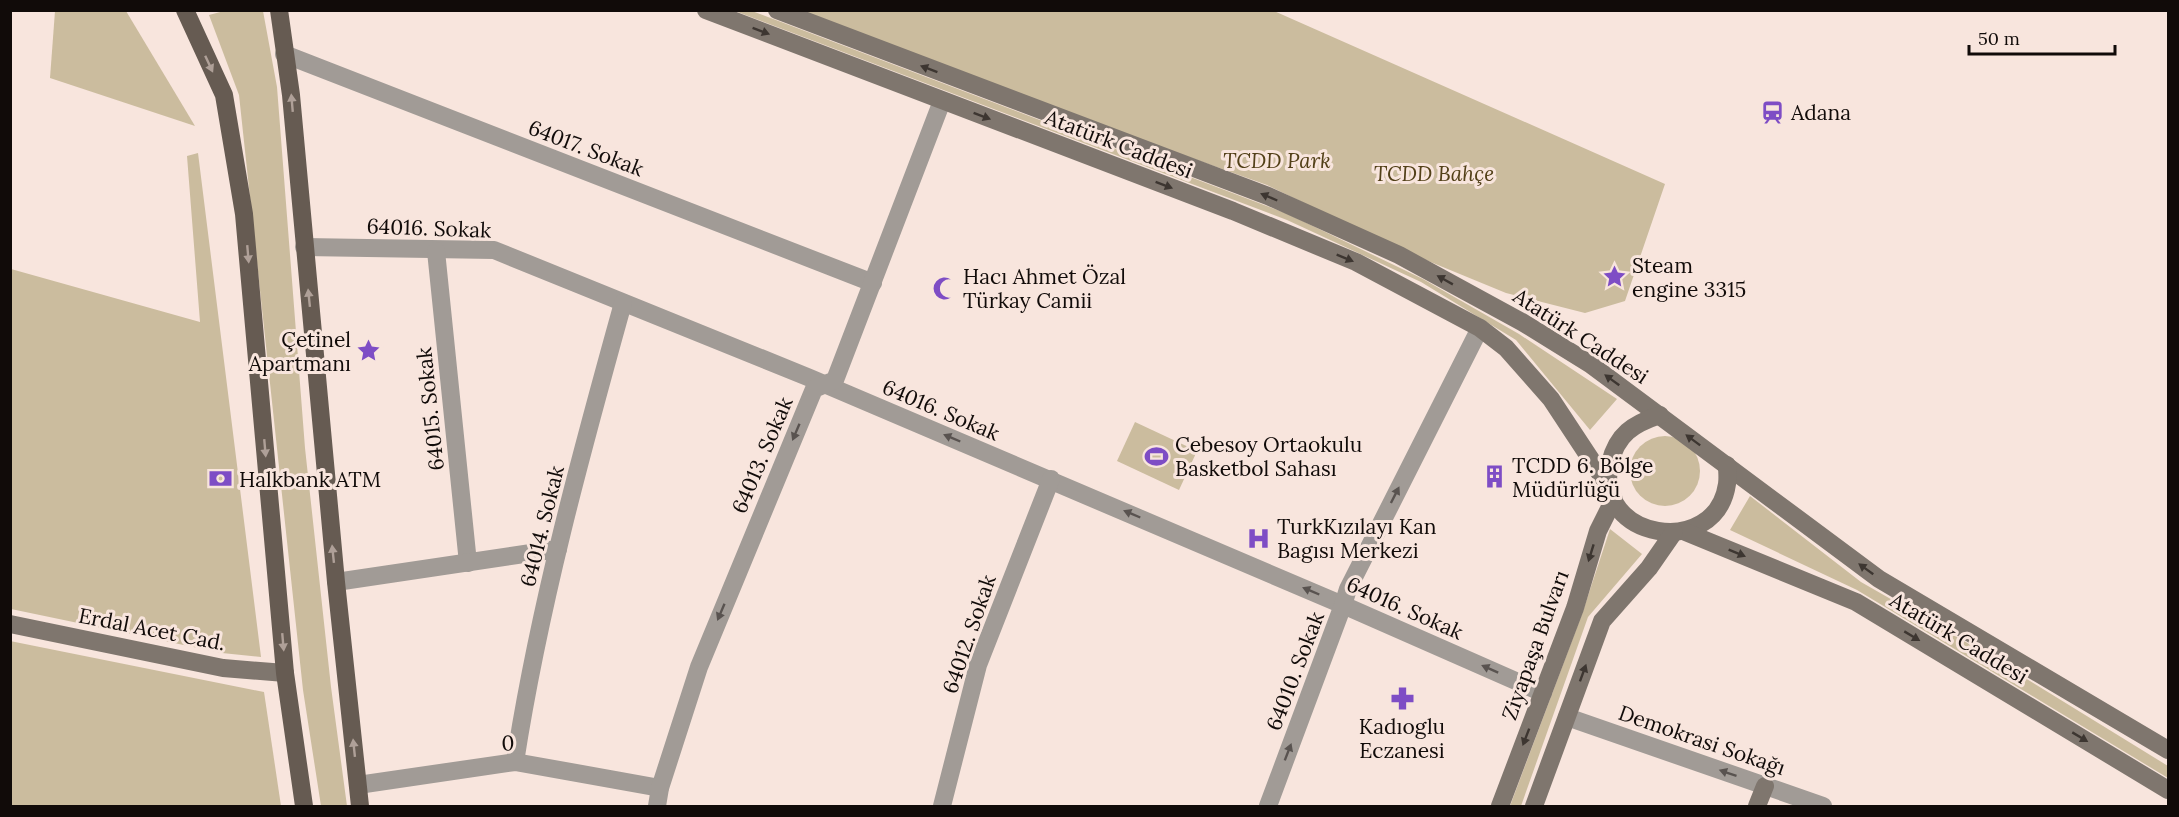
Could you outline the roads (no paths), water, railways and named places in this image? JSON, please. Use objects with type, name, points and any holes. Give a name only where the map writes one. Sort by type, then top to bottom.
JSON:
[{"type":"main road","points":[[185,10],[224,95],[244,214],[285,673],[304,807]]},
{"type":"main road","points":[[279,10],[291,95],[336,582],[360,807]]},
{"type":"main road","name":"Atatürk Caddesi","points":[[706,10],[1233,212],[1356,262],[1480,328],[1506,348],[1551,399],[1612,495]]},
{"type":"main road","name":"Atatürk Caddesi","points":[[777,10],[1268,196],[1399,255],[1522,322],[1580,358],[1660,415]]},
{"type":"main road","points":[[1660,415],[1727,465],[1727,484],[1721,502],[1708,518],[1691,529],[1678,532],[1645,529],[1632,522],[1622,512],[1612,495],[1608,470],[1613,450],[1624,433],[1639,422],[1660,415]]},
{"type":"main road","name":"Atatürk Caddesi","points":[[1727,465],[1879,579],[2169,750]]},
{"type":"main road","name":"Ziyapaşa Bulvarı","points":[[1500,807],[1575,608],[1598,531],[1612,495]]},
{"type":"main road","points":[[1534,807],[1602,621],[1678,532]]},
{"type":"main road","name":"Atatürk Caddesi","points":[[1678,532],[1856,602],[2169,790]]},
{"type":"main road","name":"Erdal Acet Cad.","points":[[10,624],[223,668],[285,673]]},
{"type":"main road","points":[[1757,807],[1765,786]]},
{"type":"street","name":"64017. Sokak","points":[[284,54],[873,283]]},
{"type":"street","name":"64013. Sokak","points":[[657,807],[660,788],[699,667],[814,389],[835,380],[942,101]]},
{"type":"street","name":"64016. Sokak","points":[[304,247],[436,251],[494,250],[825,384],[1543,693]]},
{"type":"street","name":"64015. Sokak","points":[[436,251],[468,563]]},
{"type":"street","name":"64014. Sokak","points":[[515,762],[527,691],[558,549],[623,303]]},
{"type":"street","name":"64010. Sokak","points":[[1268,807],[1348,589],[1480,328]]},
{"type":"street","name":"64012. Sokak","points":[[942,807],[978,665],[1051,480]]},
{"type":"street","points":[[336,582],[558,549]]},
{"type":"street","name":"Demokrasi Sokağı","points":[[1567,717],[1823,807]]},
{"type":"street","name":"0","points":[[358,785],[515,762],[660,788]]},
{"type":"place","name":"Adana","points":[[1773,112]]},
{"type":"place","name":"Steam engine 3315","points":[[1614,277]]},
{"type":"place","name":"Hacı Ahmet Özal Türkay Camii","points":[[945,288]]},
{"type":"place","name":"Çetinel Apartmanı","points":[[369,351]]},
{"type":"place","name":"Cebesoy Ortaokulu Basketbol Sahası","points":[[1157,456]]},
{"type":"place","name":"TCDD 6. Bölge Müdürlüğü","points":[[1494,477]]},
{"type":"place","name":"Halkbank ATM","points":[[221,479]]},
{"type":"place","name":"TurkKızılayı Kan Bagısı Merkezi","points":[[1259,538]]},
{"type":"place","name":"Kadıoglu Eczanesi","points":[[1402,698]]},
{"type":"park label","name":"TCDD Park","points":[[1277,160]]},
{"type":"park label","name":"TCDD Bahçe","points":[[1434,173]]}]
